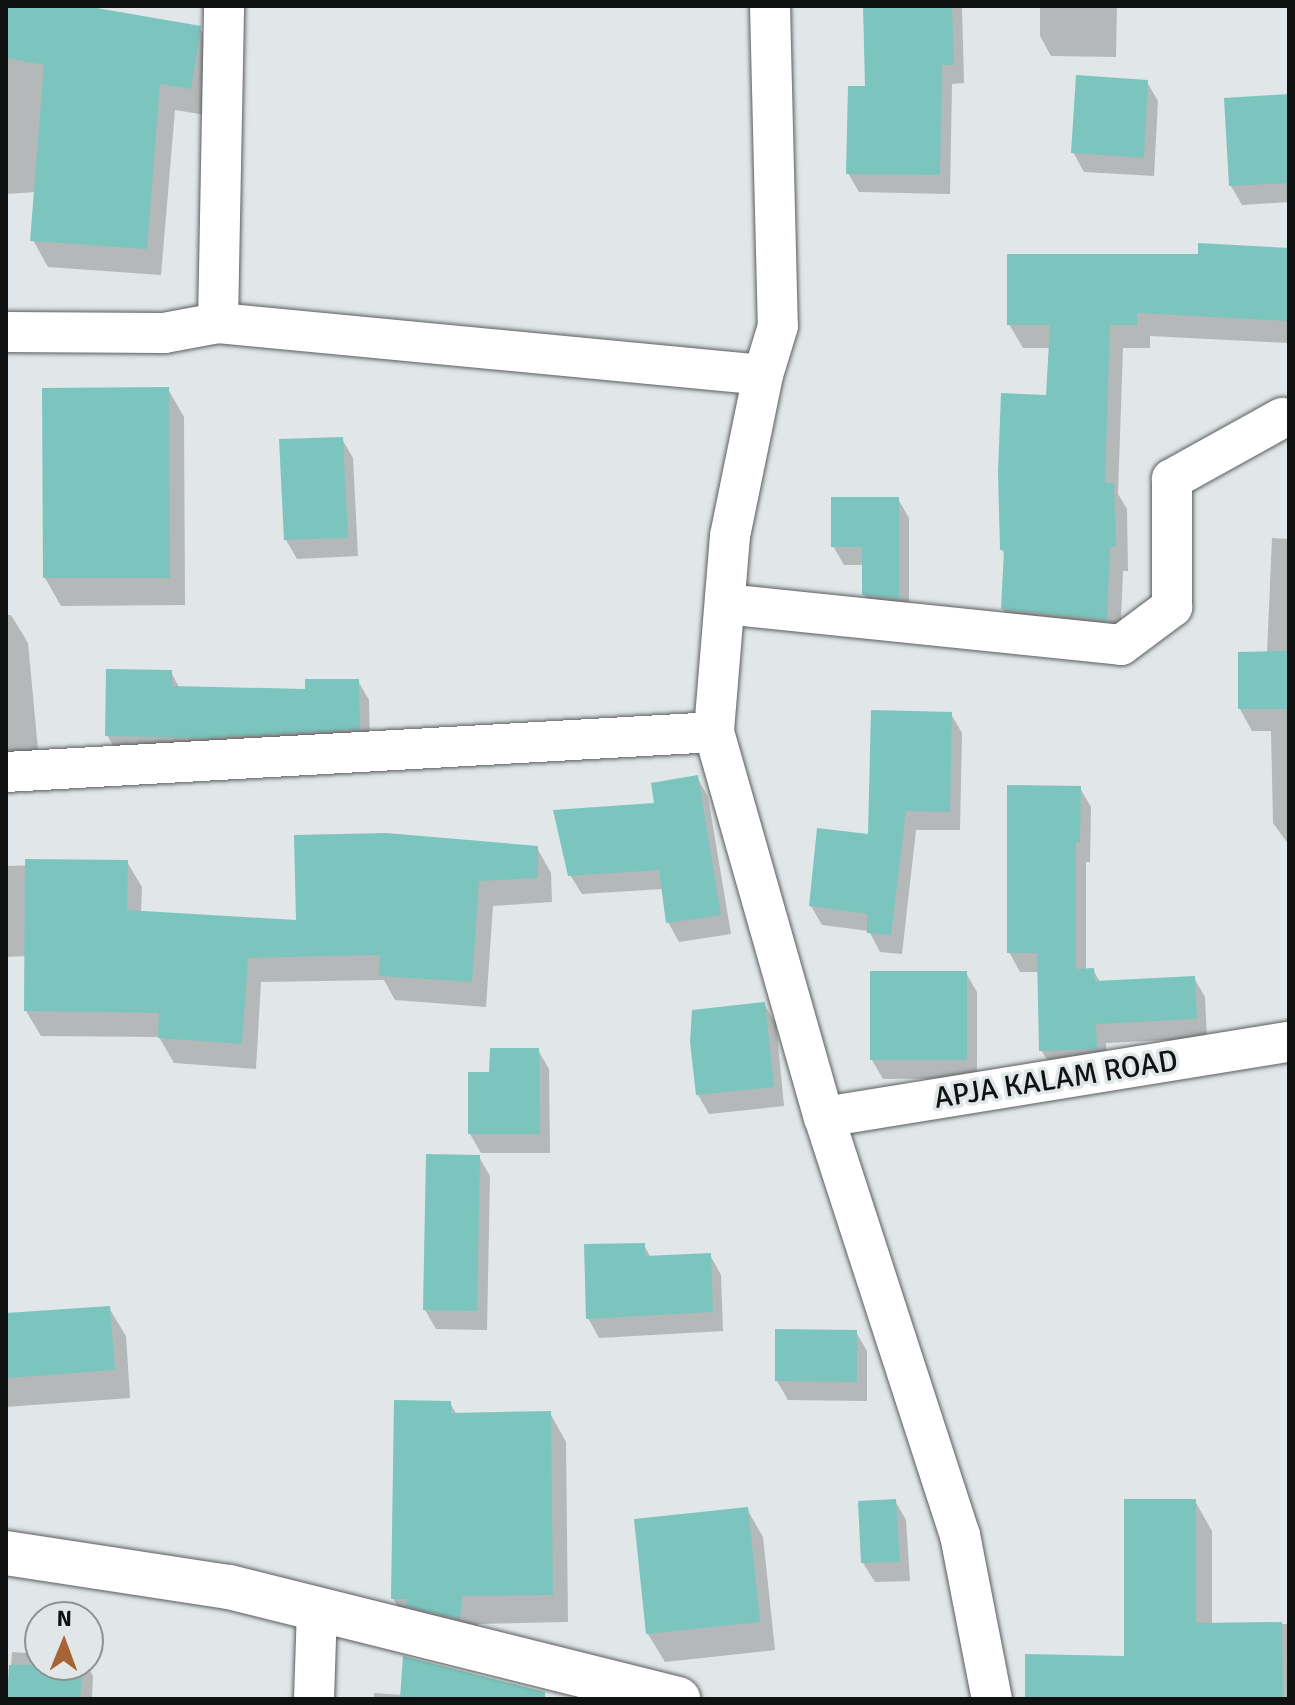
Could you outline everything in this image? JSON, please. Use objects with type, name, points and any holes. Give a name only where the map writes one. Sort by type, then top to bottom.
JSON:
[{"type":"street","points":[[218,323],[224,6]]},
{"type":"street","points":[[770,6],[778,326],[763,375],[730,536],[714,732],[824,1117],[960,1535],[992,1699]]},
{"type":"street","points":[[6,332],[164,333],[218,323],[763,375]]},
{"type":"street","points":[[725,604],[1121,645],[1172,607],[1172,479],[1282,418]]},
{"type":"street","points":[[6,772],[714,732]]},
{"type":"street","name":"APJA KALAM ROAD","points":[[824,1117],[1289,1042]]},
{"type":"street","points":[[6,1553],[229,1587],[678,1699]]},
{"type":"street","points":[[314,1699],[317,1609]]},
{"type":"building","points":[[6,6],[85,6],[201,26],[191,89],[160,84],[147,249],[30,241],[44,65],[6,58]]},
{"type":"building","points":[[863,6],[952,6],[954,65],[942,65],[940,175],[846,174],[848,86],[865,86]]},
{"type":"building","points":[[1076,75],[1148,80],[1144,158],[1071,153]]},
{"type":"building","points":[[1289,94],[1289,183],[1229,186],[1224,98]]},
{"type":"building","points":[[1198,243],[1289,248],[1289,321],[1137,313],[1137,325],[1110,325],[1105,483],[1114,483],[1116,547],[1110,547],[1107,620],[1001,609],[1004,550],[1000,550],[998,472],[1001,393],[1046,395],[1050,325],[1007,325],[1007,254],[1198,254]]},
{"type":"building","points":[[169,387],[170,578],[43,578],[42,388]]},
{"type":"building","points":[[343,437],[348,538],[284,540],[279,439]]},
{"type":"building","points":[[831,497],[899,497],[899,599],[862,595],[862,547],[831,547]]},
{"type":"building","points":[[1289,651],[1289,709],[1238,709],[1238,652]]},
{"type":"building","points":[[106,669],[172,670],[172,686],[305,689],[305,679],[359,679],[360,729],[207,738],[105,736]]},
{"type":"building","points":[[871,710],[952,712],[950,812],[906,811],[891,935],[867,933],[867,914],[809,906],[817,828],[868,834]]},
{"type":"building","points":[[698,775],[721,915],[666,923],[659,870],[568,876],[553,810],[654,803],[651,783]]},
{"type":"building","points":[[1007,785],[1081,786],[1080,843],[1076,843],[1076,969],[1094,968],[1095,981],[1195,976],[1197,1019],[1096,1024],[1097,1049],[1039,1051],[1037,953],[1007,953]]},
{"type":"building","points":[[386,833],[538,846],[538,878],[479,881],[472,982],[379,976],[380,955],[248,958],[242,1044],[158,1038],[159,1013],[24,1011],[25,859],[128,860],[127,910],[296,920],[294,835]]},
{"type":"building","points":[[870,971],[967,971],[967,1060],[870,1060]]},
{"type":"building","points":[[765,1002],[774,1087],[696,1095],[690,1042],[692,1010]]},
{"type":"building","points":[[490,1048],[539,1048],[540,1134],[468,1134],[468,1072],[489,1072]]},
{"type":"building","points":[[426,1154],[480,1155],[477,1311],[423,1310]]},
{"type":"building","points":[[645,1243],[645,1256],[711,1253],[713,1312],[586,1319],[584,1244]]},
{"type":"building","points":[[110,1306],[115,1370],[6,1378],[6,1313]]},
{"type":"building","points":[[775,1329],[857,1330],[857,1382],[775,1381]]},
{"type":"building","points":[[394,1400],[451,1401],[451,1413],[551,1411],[553,1595],[462,1596],[460,1619],[406,1606],[407,1599],[391,1599]]},
{"type":"building","points":[[896,1499],[900,1562],[861,1563],[858,1501]]},
{"type":"building","points":[[1124,1499],[1196,1499],[1196,1623],[1282,1622],[1283,1699],[1025,1699],[1025,1654],[1124,1656]]},
{"type":"building","points":[[748,1507],[760,1622],[646,1634],[634,1519]]},
{"type":"building","points":[[403,1656],[545,1692],[545,1699],[400,1699]]},
{"type":"building","points":[[9,1665],[24,1665],[24,1681],[82,1681],[80,1699],[7,1699]]}]
